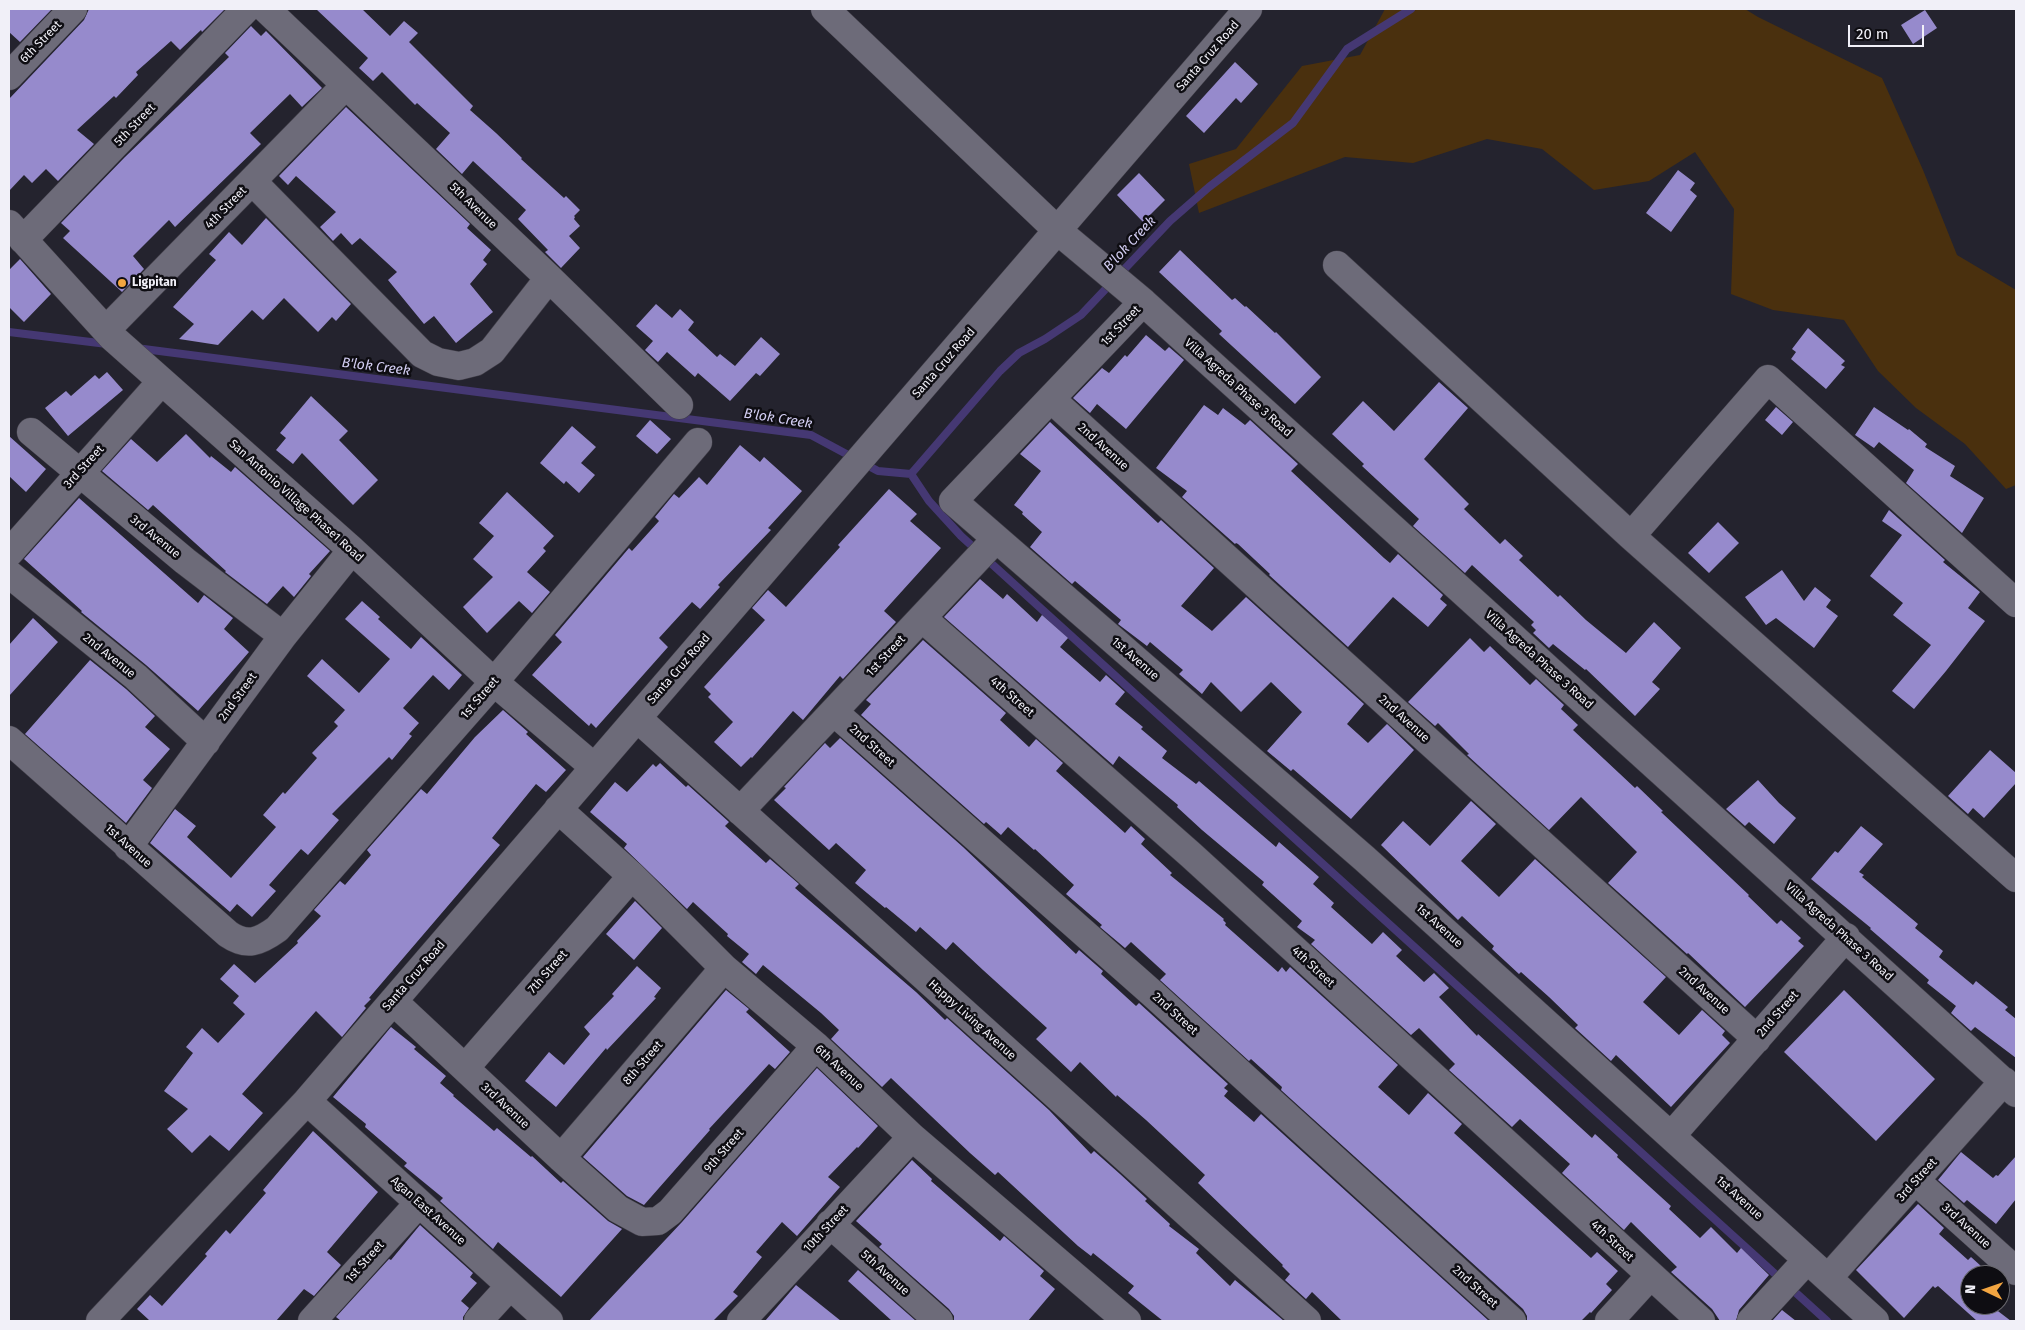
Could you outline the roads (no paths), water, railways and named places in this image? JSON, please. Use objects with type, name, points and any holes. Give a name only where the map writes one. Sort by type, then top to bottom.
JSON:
[{"type":"street","name":"6th Street","points":[[9,76],[73,9]]},
{"type":"street","name":"5th Street","points":[[16,232],[246,9]]},
{"type":"street","name":"5th Avenue","points":[[266,9],[679,404]]},
{"type":"street","name":"Villa Agreda Phase 3 Road","points":[[825,9],[1058,231],[1125,286],[2010,1087]]},
{"type":"street","name":"Santa Cruz Road","points":[[100,1321],[307,1101],[1248,9]]},
{"type":"street","name":"4th Street","points":[[109,334],[252,181],[346,85]]},
{"type":"street","points":[[252,181],[422,354],[438,362],[459,366],[475,362],[492,351],[549,278]]},
{"type":"street","name":"San Antonio Village Phase1 Road","points":[[16,232],[109,334],[154,376],[352,550],[494,682],[594,767]]},
{"type":"street","points":[[1337,265],[1631,536],[2016,878]]},
{"type":"street","name":"1st Street","points":[[954,501],[1051,399],[1125,286]]},
{"type":"street","name":"3rd Street","points":[[9,553],[78,473],[154,376]]},
{"type":"street","points":[[1631,536],[1768,380],[2016,603]]},
{"type":"street","name":"2nd Avenue","points":[[1051,399],[1757,1039]]},
{"type":"street","name":"3rd Avenue","points":[[31,432],[185,561],[283,636]]},
{"type":"street","name":"1st Street","points":[[252,942],[265,937],[276,929],[494,682],[698,442]]},
{"type":"street","name":"1st Avenue","points":[[954,501],[984,552],[1365,859],[1671,1136],[1792,1276],[1828,1278],[1875,1321]]},
{"type":"street","name":"2nd Street","points":[[128,847],[283,636],[352,550]]},
{"type":"street","name":"1st Street","points":[[740,812],[984,552]]},
{"type":"street","name":"2nd Avenue","points":[[9,574],[136,677],[206,742]]},
{"type":"street","name":"4th Street","points":[[922,618],[1198,861],[1701,1321]]},
{"type":"street","name":"2nd Street","points":[[834,712],[1153,994],[1512,1321]]},
{"type":"street","name":"Happy Living Avenue","points":[[637,718],[1307,1321]]},
{"type":"street","name":"1st Avenue","points":[[9,740],[228,934],[238,940],[252,942]]},
{"type":"street","name":"6th Avenue","points":[[558,809],[632,876],[724,968],[816,1046],[912,1137],[1127,1321]]},
{"type":"street","name":"7th Street","points":[[465,1068],[632,876]]},
{"type":"street","name":"2nd Street","points":[[1671,1136],[1846,938]]},
{"type":"street","name":"8th Street","points":[[561,1158],[724,968]]},
{"type":"street","name":"3rd Avenue","points":[[393,1001],[618,1209]]},
{"type":"street","name":"9th Street","points":[[618,1209],[642,1222],[658,1221],[670,1212],[816,1046]]},
{"type":"street","name":"3rd Street","points":[[1828,1278],[1916,1182],[2010,1087]]},
{"type":"street","name":"Agan East Avenue","points":[[307,1101],[549,1321]]},
{"type":"street","name":"10th Street","points":[[745,1320],[830,1224],[912,1137]]},
{"type":"street","name":"3rd Avenue","points":[[1916,1182],[2016,1271]]},
{"type":"street","name":"1st Street","points":[[312,1321],[419,1203]]},
{"type":"street","name":"5th Avenue","points":[[830,1224],[939,1321]]},
{"type":"street","points":[[1609,1321],[1650,1276]]},
{"type":"street","points":[[1751,1321],[1792,1276]]},
{"type":"street","points":[[478,1321],[510,1286]]},
{"type":"waterway","name":"B'lok Creek","points":[[911,474],[1000,371],[1019,353],[1045,339],[1081,315],[1170,221],[1209,187],[1293,123],[1347,49],[1411,9]]},
{"type":"waterway","name":"B'lok Creek","points":[[9,332],[107,344]]},
{"type":"waterway","name":"B'lok Creek","points":[[136,348],[811,435],[878,471],[911,474]]},
{"type":"waterway","points":[[911,474],[929,501],[961,536],[1827,1321]]},
{"type":"place","name":"Ligpitan","points":[[122,283]]}]
